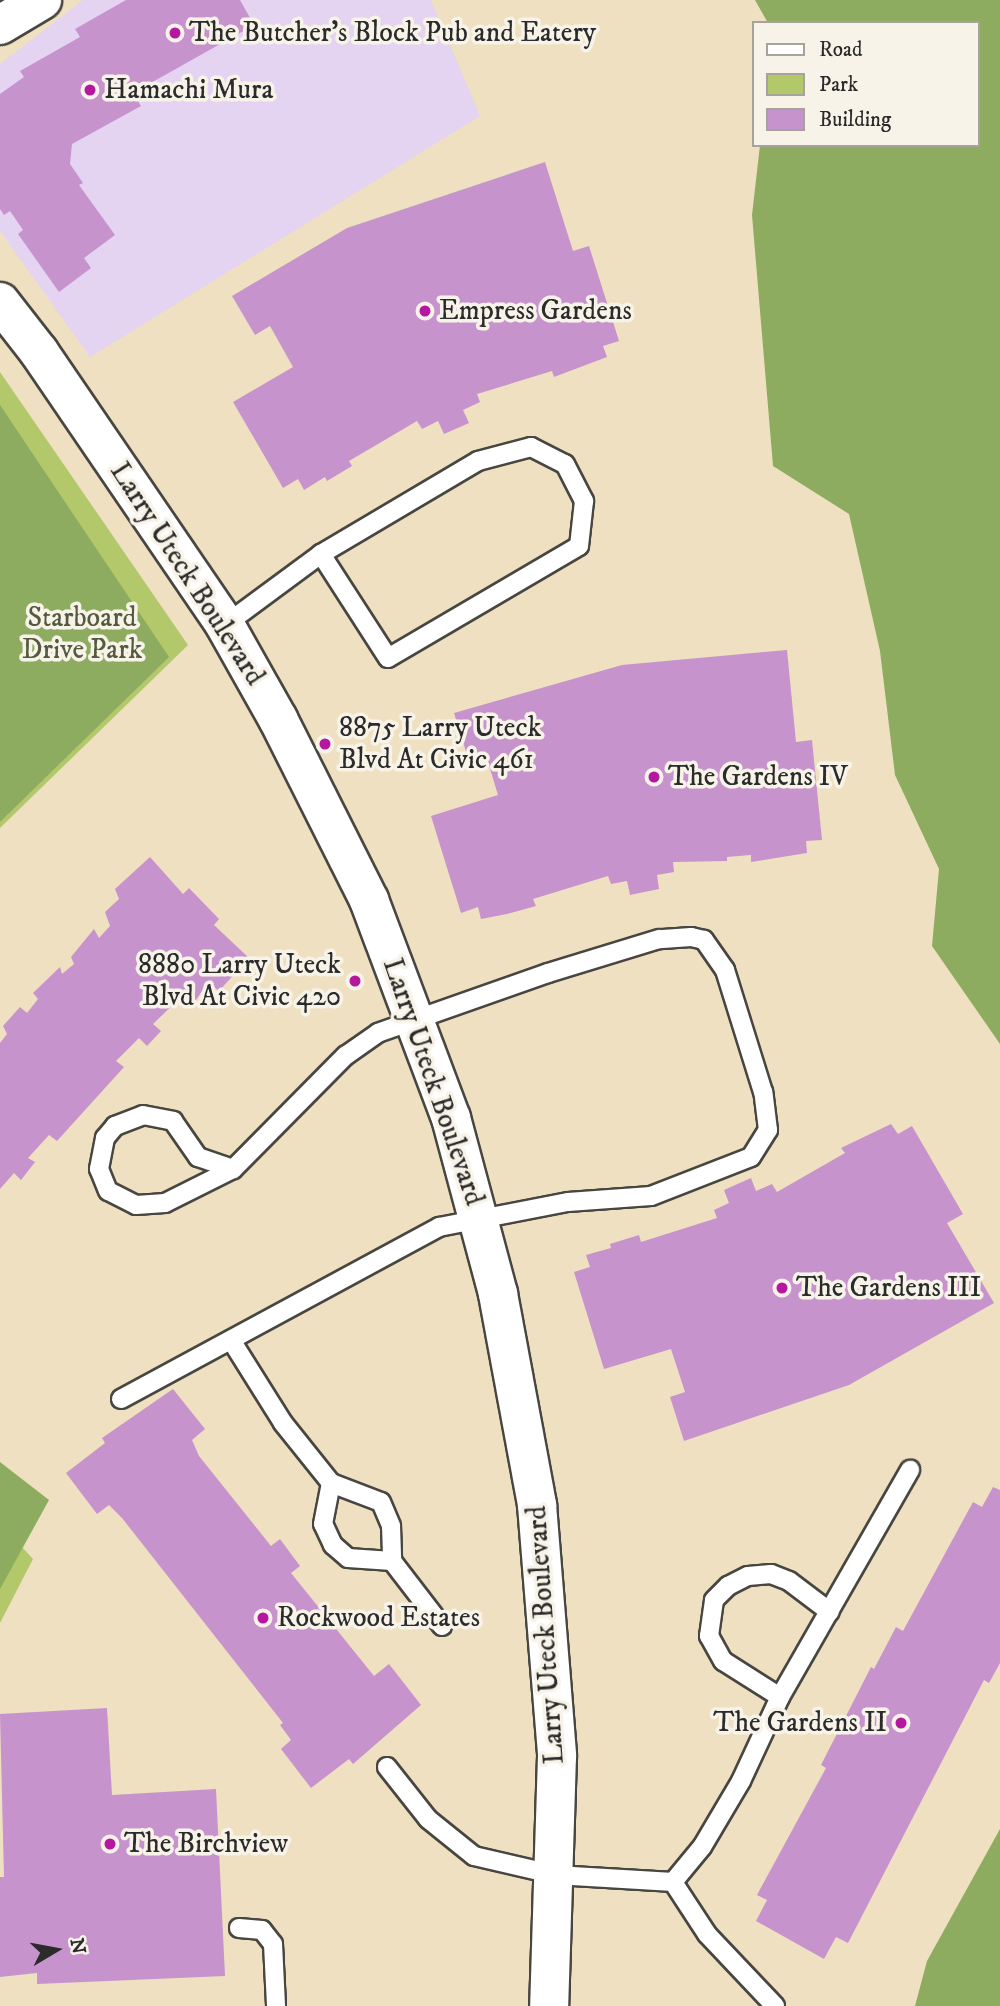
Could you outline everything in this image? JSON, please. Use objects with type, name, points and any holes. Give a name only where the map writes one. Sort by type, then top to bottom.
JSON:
[{"type":"main road","points":[[0,25],[43,0]]},
{"type":"main road","name":"Larry Uteck Boulevard","points":[[0,302],[39,352],[225,625],[339,839],[416,1019],[451,1118],[479,1220],[514,1368],[537,1505],[557,1756],[556,1875],[549,2006]]},
{"type":"lane","points":[[225,625],[321,554],[478,461],[531,447],[565,464],[584,501],[579,546],[388,658],[321,554]]},
{"type":"lane","points":[[121,1399],[439,1227],[568,1202],[651,1196],[751,1157],[768,1130],[727,978],[704,940],[691,937],[659,939],[378,1033],[346,1055],[233,1169],[165,1203],[136,1205],[108,1191],[99,1170],[99,1154],[115,1126],[136,1116],[159,1115],[182,1130],[198,1157],[233,1169]]},
{"type":"lane","points":[[231,1340],[283,1423],[331,1483],[381,1502],[391,1526],[393,1560],[442,1626]]},
{"type":"lane","points":[[673,1882],[702,1847],[741,1781],[780,1697],[910,1470]]},
{"type":"lane","points":[[331,1483],[324,1524],[333,1545],[348,1558],[393,1560]]},
{"type":"lane","points":[[780,1697],[723,1661],[709,1636],[714,1600],[728,1586],[748,1576],[771,1574],[789,1581],[830,1612]]},
{"type":"lane","points":[[387,1767],[435,1826],[474,1856],[556,1875],[673,1882]]},
{"type":"lane","points":[[673,1882],[707,1934],[775,2006]]},
{"type":"lane","points":[[239,1928],[262,1930],[273,1944],[276,2006]]},
{"type":"shaded area","points":[[83,0],[431,0],[480,116],[90,357],[0,231],[0,64]]},
{"type":"green space","points":[[755,0],[1000,0],[1000,1044],[932,946],[939,869],[895,775],[880,651],[849,514],[773,466],[752,215],[760,147],[979,147],[979,21],[767,21]]},
{"type":"green space","name":"Starboard Drive Park","points":[[0,372],[188,645],[0,828]]},
{"type":"green space","name":"Starboard Drive Park","points":[[0,405],[169,657],[0,822]]},
{"type":"green space","points":[[0,1462],[49,1500],[0,1589]]},
{"type":"green space","points":[[0,1523],[33,1559],[0,1623]]},
{"type":"green space","points":[[1000,1829],[1000,2006],[915,2006],[927,1961]]},
{"type":"building","points":[[126,0],[240,0],[254,25],[133,93],[141,106],[72,144],[70,164],[83,183],[79,185],[115,235],[84,258],[91,268],[59,292],[18,234],[23,230],[10,211],[4,215],[0,209],[0,94],[24,77],[20,71],[80,37],[75,29]]},
{"type":"building","name":"Empress Gardens","points":[[545,162],[573,251],[589,246],[619,341],[603,346],[607,357],[554,377],[552,371],[477,394],[480,402],[463,410],[469,423],[444,434],[438,421],[422,429],[417,421],[349,461],[352,466],[327,481],[325,477],[304,490],[298,479],[283,488],[233,402],[293,367],[270,326],[255,335],[232,296],[347,228]]},
{"type":"building","name":"The Gardens IV","points":[[787,650],[796,742],[812,740],[822,840],[806,841],[807,853],[751,862],[751,855],[727,857],[727,861],[673,862],[674,872],[657,875],[659,889],[630,895],[627,881],[611,884],[608,876],[533,899],[536,906],[507,914],[481,919],[478,907],[461,913],[431,816],[498,795],[485,752],[468,758],[454,713],[622,665]]},
{"type":"building","points":[[150,857],[183,894],[189,888],[219,919],[214,925],[249,958],[219,991],[208,982],[196,1000],[184,994],[153,1024],[161,1031],[147,1046],[139,1038],[116,1061],[124,1067],[57,1141],[49,1135],[28,1158],[35,1162],[21,1180],[14,1173],[0,1189],[0,1043],[7,1034],[3,1026],[20,1007],[27,1013],[38,999],[33,993],[60,967],[62,974],[74,964],[71,957],[94,929],[99,938],[110,926],[105,912],[119,899],[115,889]]},
{"type":"building","name":"The Gardens III","points":[[891,1124],[898,1134],[912,1126],[963,1214],[947,1223],[994,1303],[849,1385],[684,1441],[670,1397],[685,1392],[671,1349],[604,1369],[574,1272],[590,1267],[586,1255],[611,1248],[610,1244],[639,1235],[641,1242],[717,1218],[714,1210],[729,1203],[724,1190],[751,1178],[756,1191],[772,1184],[777,1192],[845,1153],[841,1148]]},
{"type":"building","name":"Rockwood Estates","points":[[173,1389],[205,1429],[192,1440],[199,1456],[271,1546],[280,1539],[300,1566],[291,1573],[374,1676],[389,1664],[421,1705],[353,1764],[349,1759],[311,1788],[281,1749],[291,1740],[280,1725],[283,1723],[122,1518],[109,1505],[97,1514],[66,1473],[105,1443],[102,1438]]},
{"type":"building","name":"The Gardens II","points":[[993,1487],[1000,1490],[1000,1663],[989,1683],[984,1680],[848,1943],[836,1937],[824,1959],[756,1921],[767,1900],[757,1895],[826,1768],[821,1765],[871,1667],[874,1669],[896,1627],[903,1631],[973,1502],[982,1507]]},
{"type":"building","name":"The Birchview","points":[[107,1708],[112,1795],[216,1789],[225,1976],[37,1984],[37,1973],[0,1977],[0,1877],[4,1877],[0,1714]]},
{"type":"place","name":"The Butcher's Block Pub and Eatery","points":[[175,33]]},
{"type":"place","name":"Hamachi Mura","points":[[90,90]]},
{"type":"place","name":"Empress Gardens","points":[[425,311]]},
{"type":"place","name":"8875 Larry Uteck Blvd At Civic 461","points":[[325,744]]},
{"type":"place","name":"The Gardens IV","points":[[654,777]]},
{"type":"place","name":"8880 Larry Uteck Blvd At Civic 420","points":[[355,981]]},
{"type":"place","name":"The Gardens III","points":[[782,1288]]},
{"type":"place","name":"Rockwood Estates","points":[[263,1618]]},
{"type":"place","name":"The Gardens II","points":[[901,1723]]},
{"type":"place","name":"The Birchview","points":[[110,1844]]}]
